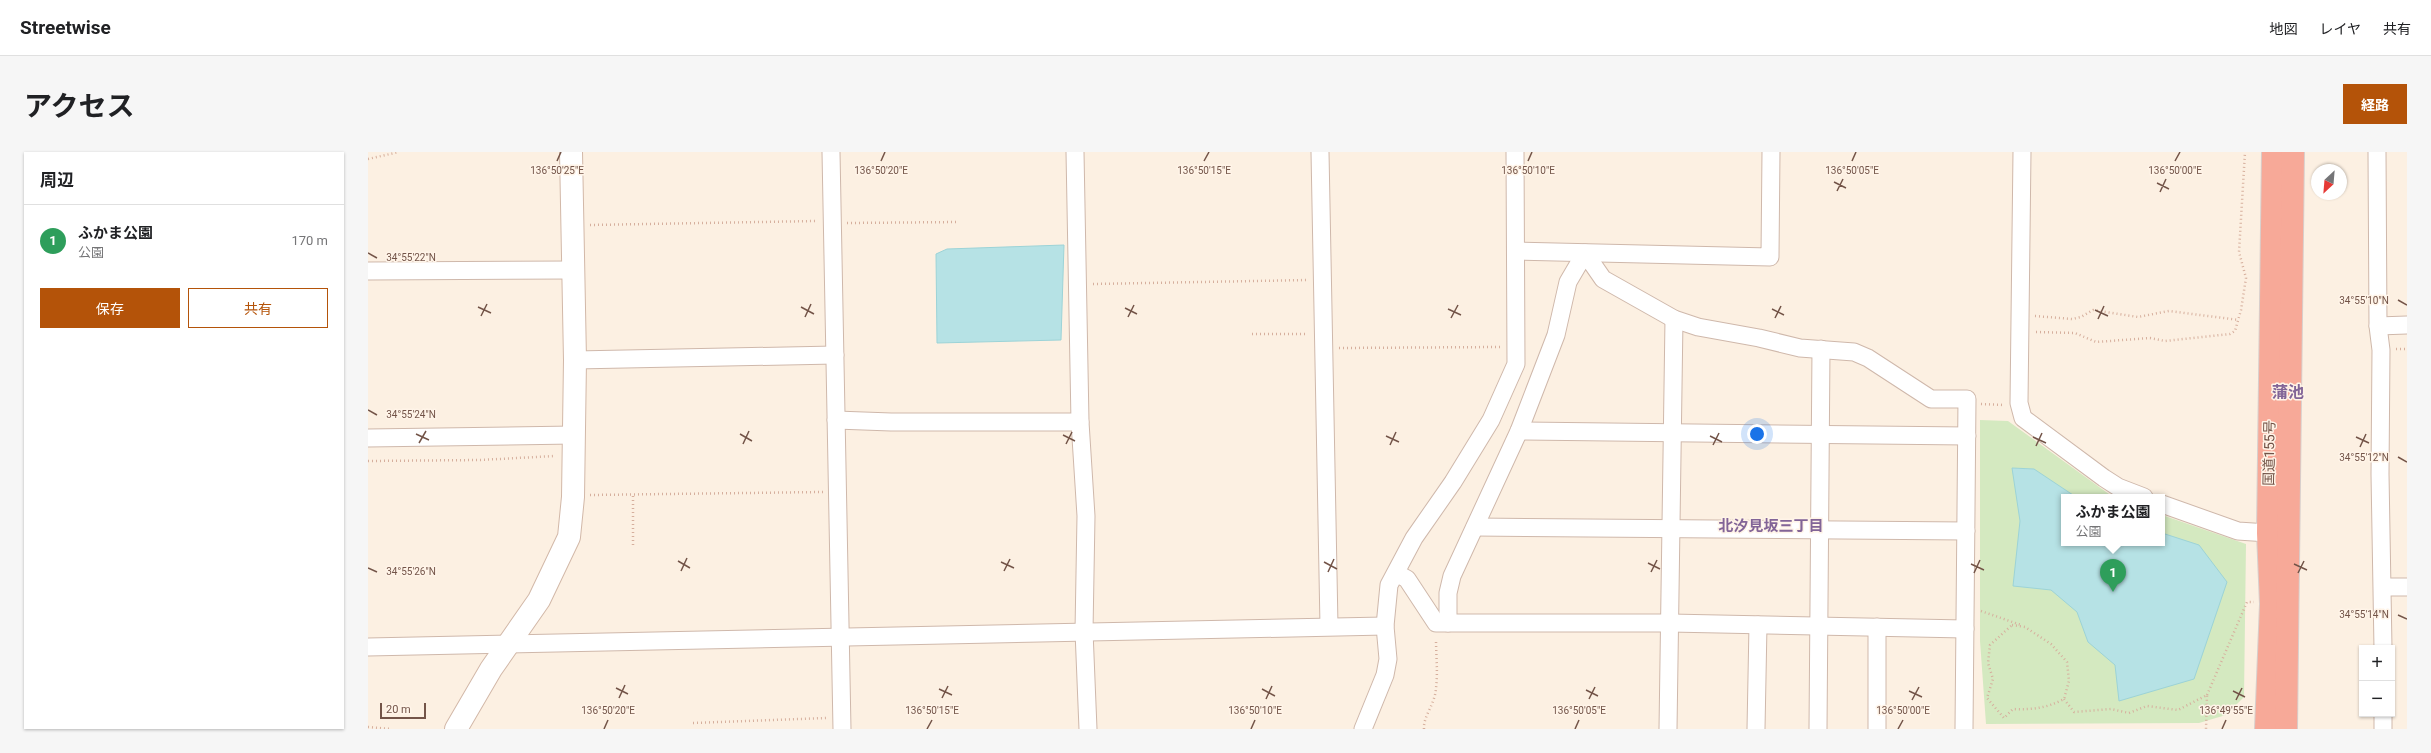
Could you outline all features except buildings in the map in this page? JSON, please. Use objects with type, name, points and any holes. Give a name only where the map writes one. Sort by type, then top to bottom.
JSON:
[{"type":"highway","name":"国道155号","points":[[2266,729],[2271,604],[2268,533],[2273,152]]},
{"type":"highway","name":"国道155号","points":[[2286,729],[2293,152]]},
{"type":"street","points":[[456,729],[461,717],[508,644],[539,600],[569,537],[573,494],[575,360],[571,152]]},
{"type":"street","points":[[831,152],[842,723]]},
{"type":"street","points":[[1075,152],[1080,422],[1086,516],[1084,631],[1088,729]]},
{"type":"street","points":[[1320,152],[1326,532],[1329,626]]},
{"type":"street","points":[[1363,729],[1385,675],[1388,660],[1386,626],[1389,585],[1414,538],[1453,482],[1491,420],[1516,364],[1515,152]]},
{"type":"street","points":[[1516,252],[1770,257],[1771,152]]},
{"type":"street","points":[[2022,152],[2019,403],[2023,418],[2037,430],[2104,478],[2118,487],[2136,494]]},
{"type":"street","points":[[2377,152],[2378,326],[2381,350],[2380,474],[2383,645]]},
{"type":"street","points":[[1585,253],[1603,279],[1674,319],[1698,327],[1759,338],[1800,348],[1854,352],[1868,358],[1931,399],[1967,399],[1964,729]]},
{"type":"street","points":[[1442,623],[1452,576],[1519,431],[1556,335],[1568,282],[1585,253]]},
{"type":"street","points":[[368,271],[574,270]]},
{"type":"street","points":[[1668,729],[1674,319]]},
{"type":"street","points":[[2378,326],[2407,325]]},
{"type":"street","points":[[1818,729],[1820,350]]},
{"type":"street","points":[[575,360],[835,355]]},
{"type":"street","points":[[836,420],[884,422],[1080,422]]},
{"type":"street","points":[[1519,431],[1672,431],[1967,436]]},
{"type":"street","points":[[368,438],[574,445]]},
{"type":"street","points":[[2165,505],[2238,531],[2268,533]]},
{"type":"street","points":[[1474,527],[1966,531]]},
{"type":"street","points":[[1396,574],[1407,579],[1442,623]]},
{"type":"street","points":[[2383,588],[2407,587]]},
{"type":"street","points":[[1442,623],[1670,623],[1965,629]]},
{"type":"street","points":[[1756,729],[1758,625]]},
{"type":"street","points":[[368,647],[1084,631],[1386,626]]},
{"type":"street","points":[[1877,627],[1877,729]]},
{"type":"street","points":[[2383,717],[2383,729]]},
{"type":"path","points":[[368,159],[399,152]]},
{"type":"path","points":[[2021,323],[2075,333],[2096,342],[2150,338],[2165,341],[2230,334],[2237,328],[2246,278],[2239,252],[2245,152]]},
{"type":"path","points":[[573,227],[609,223],[958,222]]},
{"type":"path","points":[[1078,285],[1323,279]]},
{"type":"path","points":[[2021,323],[2072,319],[2093,310],[2138,317],[2178,311],[2239,320]]},
{"type":"path","points":[[1252,334],[1324,341],[1517,346]]},
{"type":"path","points":[[1967,404],[2019,403]]},
{"type":"path","points":[[368,461],[480,460],[574,445]]},
{"type":"path","points":[[573,494],[633,496],[838,492]]},
{"type":"path","points":[[633,496],[633,548]]},
{"type":"path","points":[[2206,729],[2207,695],[2247,602],[2271,604]]},
{"type":"path","points":[[1965,609],[1988,612],[2025,627],[2050,644],[2067,662],[2069,681],[2064,699],[2053,705],[2033,710],[2013,709],[2004,718],[1987,698],[1994,679],[1988,662],[1990,645],[2012,625],[2025,627]]},
{"type":"path","points":[[1424,729],[1426,715],[1434,704],[1437,688],[1442,623]]},
{"type":"path","points":[[2064,699],[2074,712],[2110,709],[2129,713],[2148,706],[2178,710],[2207,695]]},
{"type":"path","points":[[693,723],[842,723]]},
{"type":"path","points":[[368,727],[392,729]]},
{"type":"green space","points":[[1980,420],[2008,421],[2109,494],[2061,494],[2061,546],[2165,546],[2165,516],[2246,544],[2244,697],[2226,715],[2199,723],[1986,724],[1980,641]]},
{"type":"water","points":[[1064,245],[1061,340],[937,343],[936,254],[947,249]]},
{"type":"water","points":[[2012,468],[2034,469],[2072,494],[2061,494],[2061,546],[2165,546],[2165,534],[2199,545],[2227,582],[2194,679],[2119,701],[2115,665],[2088,642],[2077,612],[2051,590],[2013,586],[2020,521]]},
{"type":"place","name":"ふかま公園","points":[[2113,592]]},
{"type":"district","name":"蒲池","points":[[2288,392]]},
{"type":"district","name":"北汐見坂三丁目","points":[[1771,526]]}]
